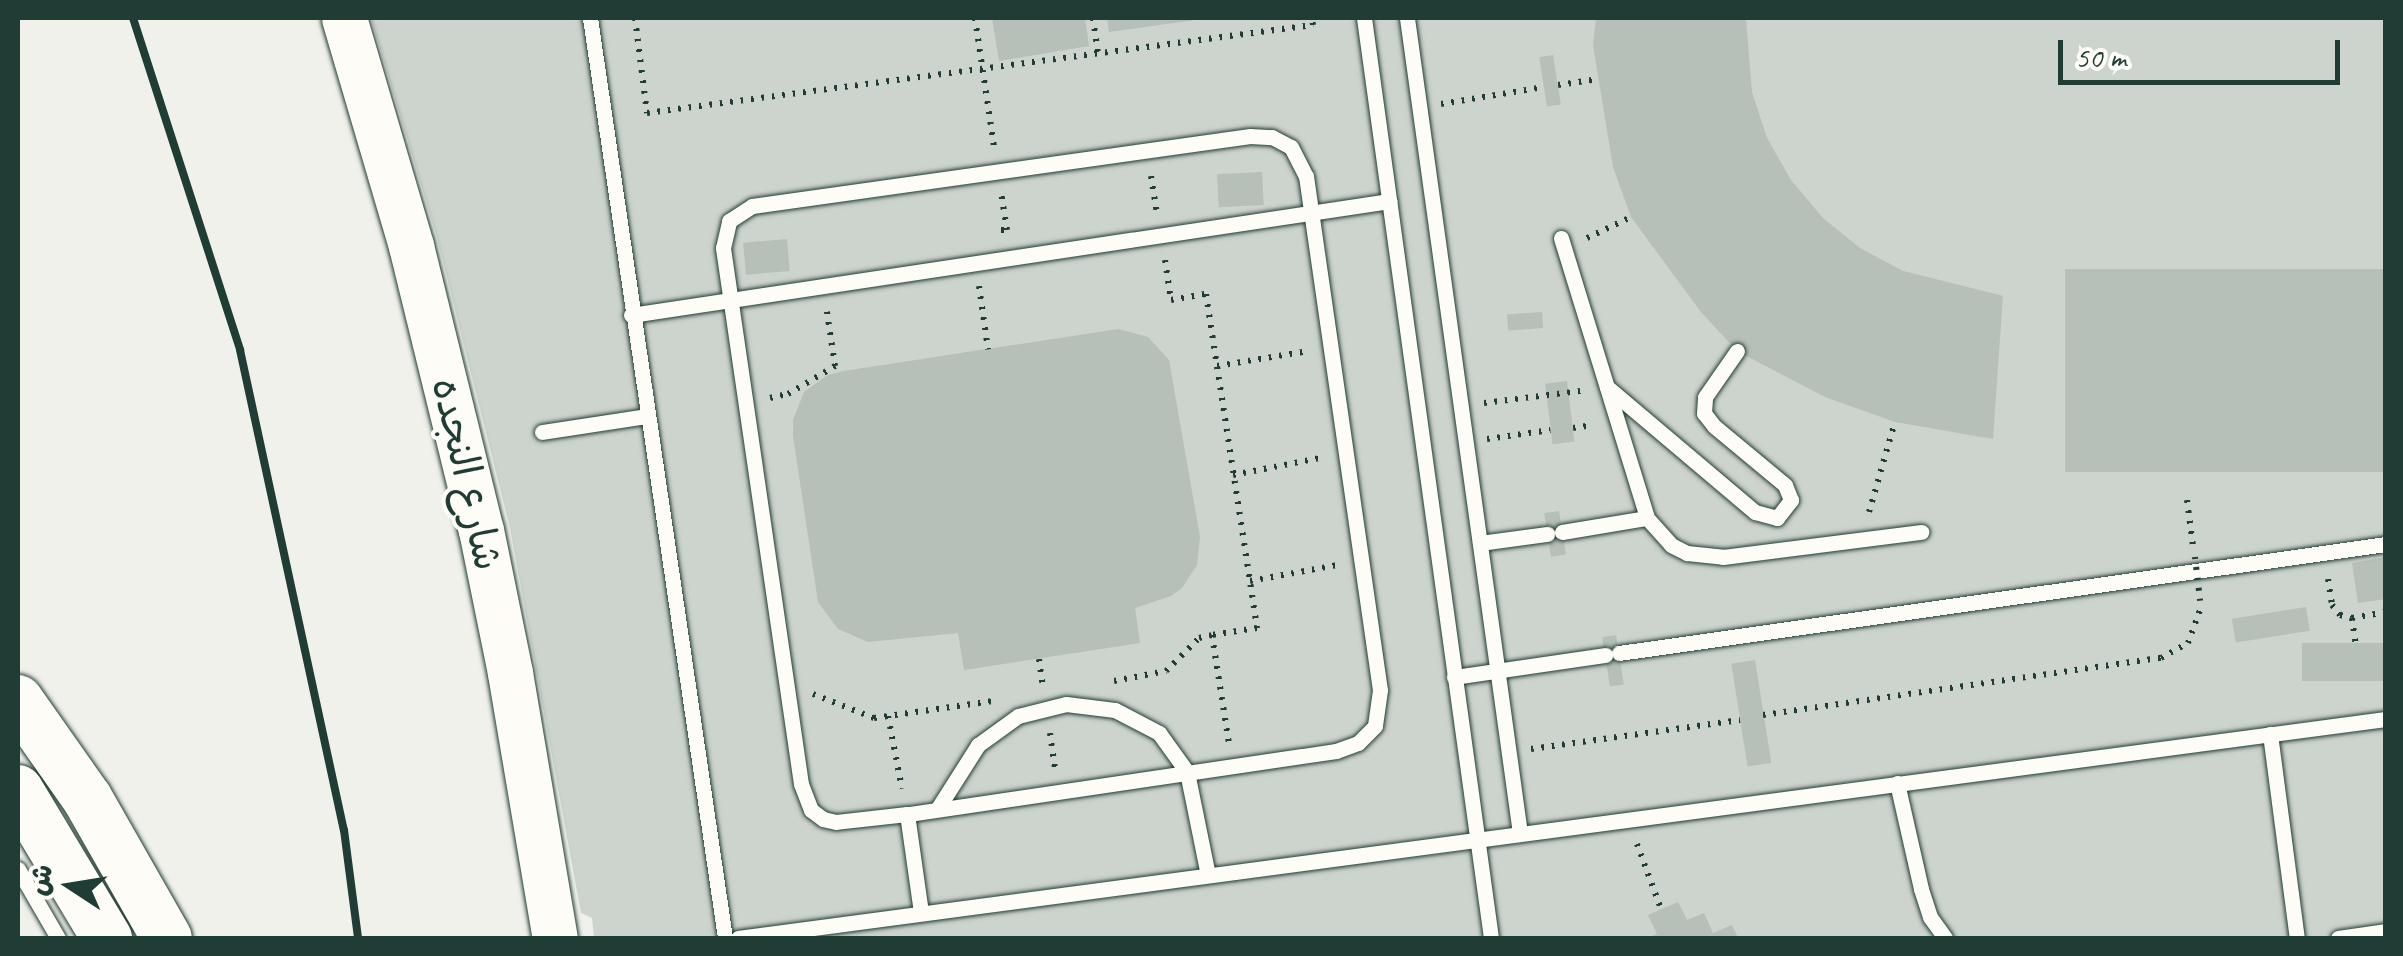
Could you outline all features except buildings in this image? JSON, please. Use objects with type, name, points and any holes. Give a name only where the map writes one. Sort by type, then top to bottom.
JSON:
[{"type":"main road","points":[[18,700],[87,798],[167,938]]},
{"type":"main road","points":[[18,790],[32,850],[107,938]]},
{"type":"main road","points":[[32,850],[87,798]]},
{"type":"street","name":"شارع النجده","points":[[344,18],[411,246],[481,530],[510,673],[555,938]]},
{"type":"lane","points":[[590,18],[724,938]]},
{"type":"lane","points":[[1364,18],[1492,938]]},
{"type":"lane","points":[[1408,18],[1520,833]]},
{"type":"lane","points":[[1272,136],[1291,147],[1303,166],[1311,212],[1381,702],[1375,726],[1348,749],[907,814],[836,822],[811,810],[804,798],[730,300],[723,234],[729,221],[752,206],[1272,136]]},
{"type":"lane","points":[[631,315],[1389,201]]},
{"type":"lane","points":[[1561,238],[1648,518],[1671,545],[1705,557],[1922,532]]},
{"type":"lane","points":[[1607,388],[1756,512],[1777,518],[1791,500],[1785,485],[1714,426],[1704,413],[1705,397],[1737,350]]},
{"type":"lane","points":[[542,432],[647,416]]},
{"type":"lane","points":[[1480,542],[1648,518]]},
{"type":"lane","points":[[1454,677],[2386,544]]},
{"type":"lane","points":[[938,808],[963,765],[997,729],[1018,716],[1066,704],[1103,707],[1159,733],[1186,772],[1208,875]]},
{"type":"lane","points":[[738,938],[2386,719]]},
{"type":"lane","points":[[2270,734],[2296,938]]},
{"type":"lane","points":[[1897,784],[1921,889],[1930,917],[1945,938]]},
{"type":"lane","points":[[907,814],[921,912]]},
{"type":"lane","points":[[32,850],[58,938]]},
{"type":"lane","points":[[2338,938],[2386,931]]},
{"type":"path","points":[[635,18],[647,113],[1313,25],[1312,18]]},
{"type":"path","points":[[1093,18],[1098,54]]},
{"type":"path","points":[[1558,86],[1599,79]]},
{"type":"path","points":[[1420,108],[1544,88]]},
{"type":"path","points":[[1147,150],[1170,300],[1206,294],[1257,628],[1212,635],[1232,766]]},
{"type":"path","points":[[1603,231],[1631,217]]},
{"type":"path","points":[[745,403],[788,394],[836,366],[823,286]]},
{"type":"path","points":[[1216,366],[1330,348]]},
{"type":"path","points":[[1461,406],[1568,392]]},
{"type":"path","points":[[1874,494],[1896,422]]},
{"type":"path","points":[[1466,442],[1550,430]]},
{"type":"path","points":[[1233,475],[1346,453]]},
{"type":"path","points":[[1764,715],[2160,658],[2188,643],[2201,608],[2187,500]]},
{"type":"path","points":[[2324,553],[2332,605],[2340,615],[2352,618],[2386,612]]},
{"type":"path","points":[[1250,581],[1362,560]]},
{"type":"path","points":[[2352,618],[2356,647]]},
{"type":"path","points":[[888,716],[907,814]]},
{"type":"path","points":[[1509,752],[1740,720]]},
{"type":"path","points":[[1628,819],[1662,909]]},
{"type":"shaded area","points":[[371,18],[2385,18],[2385,938],[594,938],[592,918],[581,913],[510,528],[437,238]]},
{"type":"railway","points":[[133,18],[240,350],[344,830],[358,938]]}]
